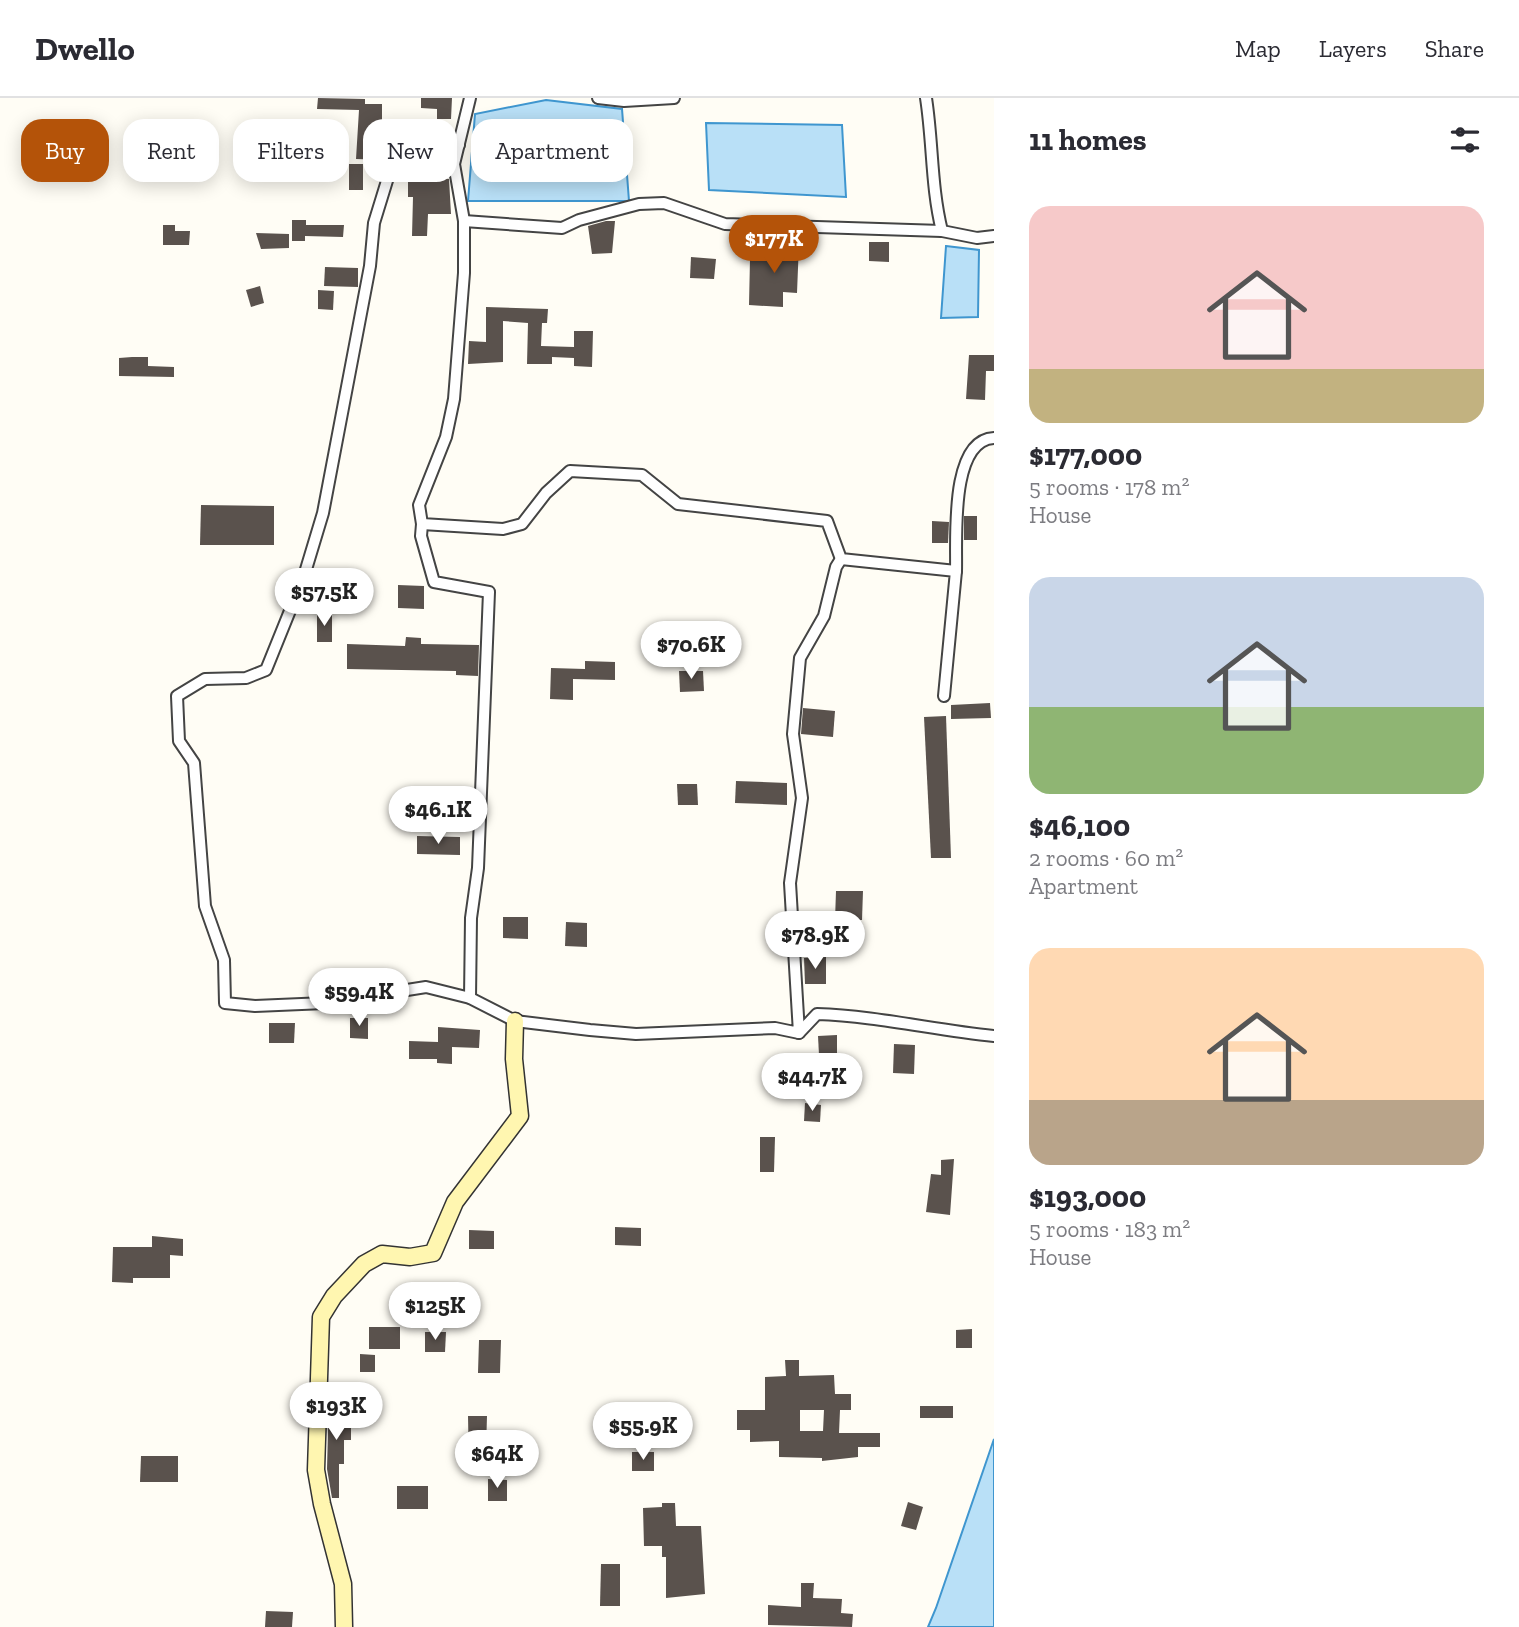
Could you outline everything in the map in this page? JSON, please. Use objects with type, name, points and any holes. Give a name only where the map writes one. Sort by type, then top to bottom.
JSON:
[{"type":"street","points":[[470,98],[454,164],[464,221],[463,317],[454,399],[446,437],[419,505],[421,536],[434,582],[489,592],[478,868],[471,918],[470,998]]},
{"type":"street","points":[[598,98],[624,102],[674,98]]},
{"type":"street","points":[[926,98],[933,141],[934,191],[942,231]]},
{"type":"street","points":[[459,145],[417,140],[398,145],[374,223],[370,266],[323,513],[304,576],[266,670],[246,678],[205,679],[177,696],[178,741],[194,763],[205,906],[224,960],[225,1003],[255,1006],[325,1003],[417,987],[470,998],[515,1021],[636,1034],[775,1028],[799,1033]]},
{"type":"street","points":[[464,221],[532,228],[562,228],[639,204],[664,204],[725,224],[942,231],[977,238],[994,236]]},
{"type":"street","points":[[944,695],[956,571],[962,467],[973,450],[988,438],[994,438]]},
{"type":"street","points":[[422,524],[503,529],[522,524],[546,493],[570,471],[642,475],[678,504],[827,521],[841,559]]},
{"type":"street","points":[[841,559],[956,571]]},
{"type":"street","points":[[799,1033],[790,883],[802,798],[793,734],[800,658],[824,616],[836,567],[841,559]]},
{"type":"street","points":[[799,1033],[817,1014],[886,1019],[926,1029],[994,1036]]},
{"type":"street","points":[[344,1627],[343,1584],[316,1470],[321,1317],[334,1296],[364,1264],[382,1254],[410,1257],[433,1253],[455,1202],[520,1116],[514,1059],[515,1021]]},
{"type":"water","points":[[546,100],[622,109],[623,119],[475,119],[475,114]]},
{"type":"water","points":[[706,123],[842,125],[846,197],[709,190]]},
{"type":"water","points":[[471,164],[471,182],[628,182],[629,201],[468,201]]},
{"type":"water","points":[[946,246],[979,250],[978,317],[941,318]]},
{"type":"water","points":[[994,1439],[994,1627],[928,1627],[936,1608]]},
{"type":"building","points":[[318,98],[365,99],[365,104],[382,104],[382,119],[363,119],[363,159],[356,159],[359,110],[317,109]]},
{"type":"building","points":[[421,98],[452,98],[451,119],[437,119],[437,109],[421,108]]},
{"type":"building","points":[[349,164],[363,164],[363,190],[349,190]]},
{"type":"building","points":[[408,182],[449,182],[451,214],[428,214],[427,236],[412,236],[413,197],[408,197]]},
{"type":"building","points":[[292,220],[306,220],[306,225],[344,225],[343,237],[305,236],[305,241],[292,241]]},
{"type":"building","points":[[615,221],[612,253],[592,254],[588,226]]},
{"type":"building","points":[[163,225],[175,225],[175,231],[190,231],[189,245],[163,245]]},
{"type":"building","points":[[256,233],[289,234],[289,248],[261,249]]},
{"type":"building","points":[[765,242],[799,243],[797,293],[783,292],[783,307],[749,305],[750,259],[764,260]]},
{"type":"building","points":[[869,242],[889,242],[889,262],[869,261]]},
{"type":"building","points":[[691,257],[716,259],[714,279],[690,278]]},
{"type":"building","points":[[325,267],[358,268],[358,287],[324,286]]},
{"type":"building","points":[[260,286],[264,303],[251,307],[246,290]]},
{"type":"building","points":[[318,290],[334,291],[333,310],[318,309]]},
{"type":"building","points":[[486,307],[548,309],[547,323],[542,323],[541,346],[574,347],[574,331],[593,331],[592,367],[574,366],[574,358],[552,357],[552,364],[527,364],[528,323],[503,321],[503,362],[468,364],[469,341],[486,342]]},
{"type":"building","points":[[969,355],[994,355],[994,371],[986,371],[985,400],[966,399]]},
{"type":"building","points":[[148,357],[148,366],[174,367],[174,377],[119,376],[119,358]]},
{"type":"building","points":[[201,505],[274,506],[274,545],[200,545]]},
{"type":"building","points":[[964,516],[977,516],[977,540],[964,540]]},
{"type":"building","points":[[932,521],[949,522],[948,543],[932,543]]},
{"type":"building","points":[[398,585],[424,586],[424,609],[398,608]]},
{"type":"building","points":[[317,614],[332,614],[332,642],[317,642]]},
{"type":"building","points":[[406,637],[421,638],[421,644],[479,645],[478,676],[456,675],[456,671],[347,669],[347,644],[405,646]]},
{"type":"building","points":[[585,661],[615,662],[615,680],[573,679],[573,700],[550,699],[551,668],[585,669]]},
{"type":"building","points":[[679,671],[703,671],[704,691],[680,692]]},
{"type":"building","points":[[990,703],[991,718],[951,719],[951,705]]},
{"type":"building","points":[[803,708],[835,711],[833,737],[801,734]]},
{"type":"building","points":[[946,716],[951,858],[931,858],[924,717]]},
{"type":"building","points":[[736,781],[787,783],[787,805],[735,803]]},
{"type":"building","points":[[677,784],[697,784],[698,805],[678,805]]},
{"type":"building","points":[[417,836],[460,837],[460,855],[417,854]]},
{"type":"building","points":[[836,891],[863,891],[862,920],[835,920]]},
{"type":"building","points":[[503,917],[528,917],[528,939],[503,938]]},
{"type":"building","points":[[566,922],[587,923],[587,947],[565,946]]},
{"type":"building","points":[[826,957],[826,984],[805,984],[804,958]]},
{"type":"building","points":[[350,1018],[368,1018],[368,1039],[350,1038]]},
{"type":"building","points":[[269,1023],[295,1023],[294,1043],[269,1043]]},
{"type":"building","points":[[438,1027],[480,1030],[479,1048],[452,1047],[452,1064],[437,1063],[437,1059],[409,1059],[409,1041],[438,1042]]},
{"type":"building","points":[[837,1035],[837,1054],[819,1055],[818,1036]]},
{"type":"building","points":[[894,1044],[915,1045],[914,1074],[893,1073]]},
{"type":"building","points":[[805,1103],[821,1105],[820,1122],[804,1121]]},
{"type":"building","points":[[760,1137],[775,1137],[774,1172],[760,1172]]},
{"type":"building","points":[[954,1159],[950,1215],[926,1212],[931,1174],[941,1175],[941,1160]]},
{"type":"building","points":[[615,1227],[641,1228],[641,1246],[615,1245]]},
{"type":"building","points":[[469,1230],[494,1231],[494,1249],[469,1249]]},
{"type":"building","points":[[152,1236],[183,1239],[183,1256],[170,1255],[170,1278],[133,1278],[133,1283],[112,1282],[113,1247],[152,1247]]},
{"type":"building","points":[[369,1327],[400,1327],[400,1349],[369,1349]]},
{"type":"building","points":[[972,1329],[972,1348],[956,1348],[956,1330]]},
{"type":"building","points":[[425,1332],[446,1332],[445,1352],[425,1352]]},
{"type":"building","points":[[479,1340],[501,1340],[500,1373],[478,1373]]},
{"type":"building","points":[[360,1354],[375,1355],[375,1372],[360,1372]]},
{"type":"building","points":[[785,1360],[799,1360],[799,1376],[834,1375],[835,1394],[851,1394],[851,1410],[840,1410],[839,1433],[880,1433],[880,1447],[858,1447],[858,1457],[822,1461],[822,1458],[779,1457],[779,1441],[750,1442],[750,1430],[737,1430],[737,1410],[765,1410],[765,1377],[786,1376]],"holes":[[[800,1410],[824,1410],[823,1431],[800,1431]]]},
{"type":"building","points":[[329,1393],[341,1393],[341,1423],[351,1423],[351,1440],[344,1440],[344,1464],[339,1464],[339,1498],[332,1498],[327,1469]]},
{"type":"building","points":[[920,1406],[953,1406],[953,1418],[920,1418]]},
{"type":"building","points":[[468,1416],[487,1416],[486,1450],[497,1450],[497,1469],[469,1469]]},
{"type":"building","points":[[632,1452],[654,1452],[654,1471],[632,1471]]},
{"type":"building","points":[[141,1456],[178,1456],[178,1482],[140,1482]]},
{"type":"building","points":[[488,1479],[507,1480],[507,1501],[488,1501]]},
{"type":"building","points":[[397,1486],[428,1486],[428,1509],[397,1509]]},
{"type":"building","points":[[908,1502],[923,1507],[916,1530],[901,1526]]},
{"type":"building","points":[[662,1503],[675,1503],[676,1526],[701,1526],[705,1594],[666,1598],[666,1557],[662,1557],[662,1546],[644,1546],[643,1508],[662,1507]]},
{"type":"building","points":[[601,1564],[620,1564],[620,1606],[600,1606]]},
{"type":"building","points":[[801,1583],[814,1583],[813,1598],[842,1599],[841,1613],[853,1614],[852,1627],[768,1625],[768,1605],[801,1607]]},
{"type":"building","points":[[266,1611],[293,1612],[292,1627],[265,1627]]}]
